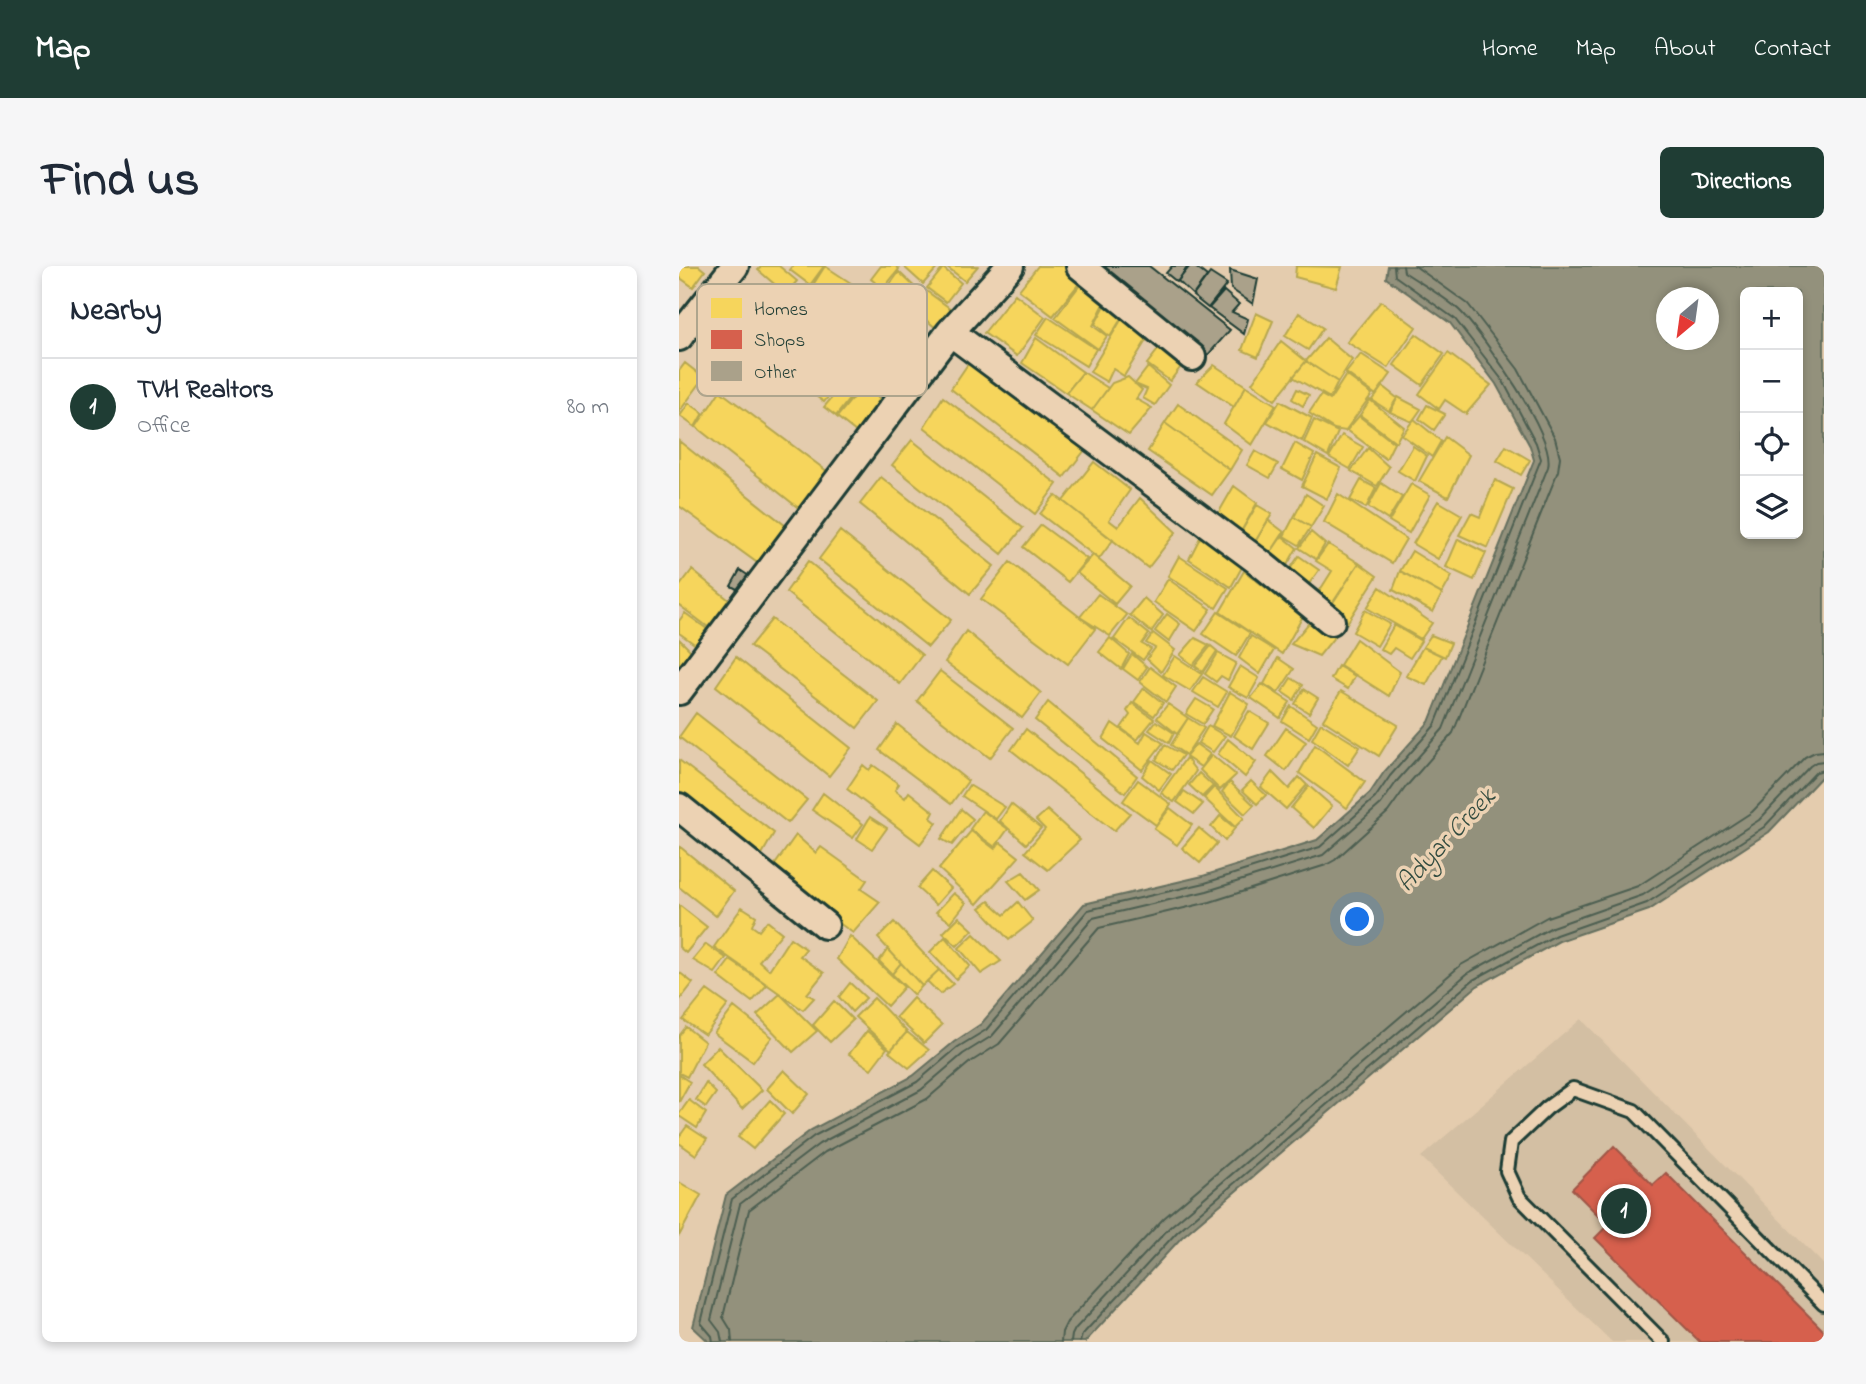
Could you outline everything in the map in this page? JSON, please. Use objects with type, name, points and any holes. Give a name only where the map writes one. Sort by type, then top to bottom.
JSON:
[{"type":"street","points":[[721,284],[735,266]]},
{"type":"street","points":[[927,362],[950,332],[1010,266]]},
{"type":"street","points":[[1080,266],[1192,358]]},
{"type":"street","points":[[679,337],[697,314]]},
{"type":"street","points":[[950,332],[1259,562],[1331,621]]},
{"type":"street","points":[[679,691],[902,396]]},
{"type":"street","points":[[679,807],[825,925]]},
{"type":"lane","points":[[1663,1342],[1519,1197],[1507,1171],[1511,1142],[1547,1108],[1573,1089],[1634,1111],[1824,1304]]},
{"type":"shaded area","points":[[1581,1019],[1824,1265],[1824,1342],[1612,1342],[1421,1157]]},
{"type":"water","name":"Adyar Creek","points":[[1388,266],[1824,266],[1824,774],[1769,832],[1649,910],[1559,941],[1477,986],[1182,1237],[1085,1342],[709,1342],[693,1327],[726,1195],[811,1130],[913,1076],[954,1042],[981,1024],[1084,904],[1203,876],[1317,840],[1370,793],[1384,772],[1429,722],[1534,460],[1530,446],[1496,384],[1450,323],[1386,278]]},
{"type":"building: Homes","points":[[679,266],[699,266],[705,271],[693,287],[679,277]]},
{"type":"building: Homes","points":[[762,266],[779,266],[797,281],[794,284],[774,284],[758,270]]},
{"type":"building: Homes","points":[[793,266],[824,266],[811,284],[790,270]]},
{"type":"building: Homes","points":[[825,266],[852,284],[814,284]]},
{"type":"building: Homes","points":[[881,266],[896,266],[899,269],[887,284],[877,284],[871,279]]},
{"type":"building: Homes","points":[[903,266],[939,266],[923,284]]},
{"type":"building: Homes","points":[[946,266],[978,266],[965,281]]},
{"type":"building: Homes","points":[[1038,266],[1068,266],[1082,280],[1053,316],[1019,290]]},
{"type":"building: Homes","points":[[1296,266],[1342,267],[1336,288],[1295,277]]},
{"type":"building: Homes","points":[[943,268],[961,283],[946,302],[927,288]]},
{"type":"building: Homes","points":[[899,272],[912,284],[890,284]]},
{"type":"building: Homes","points":[[1083,281],[1106,300],[1093,326],[1107,336],[1098,349],[1055,318]]},
{"type":"building: Homes","points":[[927,291],[951,309],[936,328],[927,321]]},
{"type":"building: Homes","points":[[1015,294],[1045,317],[1017,356],[984,333]]},
{"type":"building: Homes","points":[[1108,300],[1124,314],[1110,337],[1095,324]]},
{"type":"building: Homes","points":[[1381,301],[1416,327],[1388,368],[1347,342]]},
{"type":"building: Homes","points":[[1256,313],[1273,321],[1258,357],[1242,350]]},
{"type":"building: Homes","points":[[1299,313],[1323,328],[1308,350],[1285,336]]},
{"type":"building: Homes","points":[[1124,315],[1147,339],[1124,376],[1113,369],[1107,382],[1090,372]]},
{"type":"building: Homes","points":[[1048,317],[1096,349],[1086,366],[1036,335]]},
{"type":"building: Homes","points":[[1416,334],[1444,354],[1422,385],[1394,365]]},
{"type":"building: Homes","points":[[1036,338],[1083,372],[1066,393],[1022,363]]},
{"type":"building: Homes","points":[[1326,338],[1352,360],[1338,382],[1306,361]]},
{"type":"building: Homes","points":[[1281,341],[1306,361],[1275,400],[1252,383]]},
{"type":"building: Homes","points":[[1161,346],[1183,364],[1170,381],[1147,364]]},
{"type":"building: Homes","points":[[1448,353],[1491,385],[1466,414],[1445,400],[1439,409],[1419,394]]},
{"type":"building: Homes","points":[[1361,354],[1391,374],[1376,395],[1346,373]]},
{"type":"building: Homes","points":[[972,358],[1085,450],[1064,477],[951,389]]},
{"type":"building: Homes","points":[[1306,361],[1338,382],[1330,398],[1293,377]]},
{"type":"building: Homes","points":[[685,363],[697,372],[697,388],[679,412],[679,371]]},
{"type":"building: Homes","points":[[1214,365],[1246,386],[1234,407],[1197,382]]},
{"type":"building: Homes","points":[[1148,367],[1169,385],[1155,405],[1143,398],[1147,389],[1135,384]]},
{"type":"building: Homes","points":[[1083,372],[1108,388],[1092,410],[1066,393]]},
{"type":"building: Homes","points":[[1346,375],[1372,394],[1345,431],[1334,429],[1309,413],[1321,395],[1330,400]]},
{"type":"building: Homes","points":[[1128,377],[1142,390],[1136,399],[1152,408],[1129,435],[1092,410],[1112,383]]},
{"type":"building: Homes","points":[[1246,386],[1276,405],[1252,445],[1224,424]]},
{"type":"building: Homes","points":[[1382,386],[1397,398],[1389,411],[1372,400]]},
{"type":"building: Homes","points":[[1297,389],[1309,395],[1303,406],[1292,399]]},
{"type":"building: Homes","points":[[717,396],[727,396],[828,472],[801,510],[696,427]]},
{"type":"building: Homes","points":[[816,396],[829,396],[824,402]]},
{"type":"building: Homes","points":[[833,396],[851,396],[836,416],[824,407]]},
{"type":"building: Homes","points":[[854,396],[876,396],[880,399],[856,432],[837,417]]},
{"type":"building: Homes","points":[[943,397],[1057,484],[1035,514],[924,427]]},
{"type":"building: Homes","points":[[1398,397],[1421,409],[1412,422],[1390,412]]},
{"type":"building: Homes","points":[[1370,400],[1404,427],[1396,442],[1360,415]]},
{"type":"building: Homes","points":[[1280,401],[1312,418],[1302,441],[1267,422]]},
{"type":"building: Homes","points":[[689,403],[703,413],[695,427],[680,416]]},
{"type":"building: Homes","points":[[1178,404],[1242,450],[1230,470],[1165,423]]},
{"type":"building: Homes","points":[[1427,405],[1445,414],[1434,430],[1419,419]]},
{"type":"building: Homes","points":[[1359,416],[1394,443],[1386,459],[1347,430]]},
{"type":"building: Homes","points":[[1414,419],[1441,441],[1432,457],[1402,435]]},
{"type":"building: Homes","points":[[1314,420],[1338,432],[1328,456],[1304,442]]},
{"type":"building: Homes","points":[[1165,423],[1230,470],[1212,495],[1148,451]]},
{"type":"building: Homes","points":[[1342,435],[1363,447],[1350,469],[1329,457]]},
{"type":"building: Homes","points":[[1445,437],[1469,455],[1448,497],[1419,481]]},
{"type":"building: Homes","points":[[912,440],[1023,528],[1002,554],[892,465]]},
{"type":"building: Homes","points":[[679,441],[791,530],[763,567],[679,506]]},
{"type":"building: Homes","points":[[1295,443],[1314,454],[1302,480],[1282,469]]},
{"type":"building: Homes","points":[[1413,446],[1427,456],[1415,481],[1398,471]]},
{"type":"building: Homes","points":[[1506,446],[1530,460],[1521,475],[1497,461]]},
{"type":"building: Homes","points":[[1368,448],[1389,467],[1377,486],[1351,471]]},
{"type":"building: Homes","points":[[1255,451],[1278,464],[1270,478],[1247,465]]},
{"type":"building: Homes","points":[[1317,455],[1341,468],[1327,499],[1302,486]]},
{"type":"building: Homes","points":[[1094,462],[1130,490],[1109,520],[1118,527],[1140,498],[1176,532],[1148,568],[1063,501]]},
{"type":"building: Homes","points":[[881,477],[994,566],[970,594],[860,504]]},
{"type":"building: Homes","points":[[1361,480],[1376,488],[1366,508],[1350,500]]},
{"type":"building: Homes","points":[[1495,480],[1513,489],[1488,548],[1459,535],[1471,513],[1480,517]]},
{"type":"building: Homes","points":[[1381,483],[1402,497],[1388,520],[1368,507]]},
{"type":"building: Homes","points":[[1411,484],[1430,495],[1409,533],[1389,521]]},
{"type":"building: Homes","points":[[1234,486],[1257,503],[1238,537],[1215,519]]},
{"type":"building: Homes","points":[[1306,494],[1324,506],[1311,527],[1294,517]]},
{"type":"building: Homes","points":[[1338,494],[1406,539],[1392,563],[1324,522]]},
{"type":"building: Homes","points":[[1055,495],[1113,540],[1099,559],[1040,514]]},
{"type":"building: Homes","points":[[1438,501],[1462,515],[1438,559],[1413,544]]},
{"type":"building: Homes","points":[[1257,505],[1272,514],[1252,547],[1238,537]]},
{"type":"building: Homes","points":[[1294,517],[1311,527],[1299,545],[1284,536]]},
{"type":"building: Homes","points":[[1268,520],[1284,532],[1267,558],[1252,547]]},
{"type":"building: Homes","points":[[1041,525],[1087,559],[1068,582],[1023,547]]},
{"type":"building: Homes","points":[[1205,528],[1247,558],[1231,587],[1189,559]]},
{"type":"building: Homes","points":[[840,531],[951,620],[928,647],[819,559]]},
{"type":"building: Homes","points":[[1311,532],[1325,544],[1316,559],[1299,548]]},
{"type":"building: Homes","points":[[1282,536],[1297,548],[1283,572],[1265,561]]},
{"type":"building: Homes","points":[[1458,539],[1486,553],[1474,580],[1446,567]]},
{"type":"building: Homes","points":[[1328,544],[1359,563],[1328,610],[1315,598],[1332,571],[1316,561]]},
{"type":"building: Homes","points":[[1412,551],[1452,576],[1442,594],[1400,571]]},
{"type":"building: Homes","points":[[1093,555],[1130,586],[1115,604],[1077,573]]},
{"type":"building: Homes","points":[[1179,556],[1228,588],[1216,608],[1168,576]]},
{"type":"building: Homes","points":[[1299,556],[1319,570],[1306,588],[1286,575]]},
{"type":"building: Homes","points":[[808,561],[922,655],[900,684],[786,592]]},
{"type":"building: Homes","points":[[1010,562],[1095,629],[1068,664],[981,599]]},
{"type":"building: Homes","points":[[1359,563],[1377,576],[1347,623],[1328,610]]},
{"type":"building: Homes","points":[[692,570],[729,600],[708,627],[679,605],[679,587]]},
{"type":"building: Homes","points":[[1244,571],[1303,616],[1282,654],[1220,612]]},
{"type":"building: Homes","points":[[1400,571],[1442,594],[1433,612],[1393,590]]},
{"type":"building: Homes","points":[[1168,579],[1211,609],[1196,631],[1154,602]]},
{"type":"building: Homes","points":[[1380,587],[1432,623],[1421,639],[1367,608]]},
{"type":"building: Homes","points":[[1098,594],[1127,615],[1110,636],[1080,617]]},
{"type":"building: Homes","points":[[1144,598],[1163,615],[1151,632],[1130,615]]},
{"type":"building: Homes","points":[[1365,610],[1390,624],[1377,646],[1353,632]]},
{"type":"building: Homes","points":[[1218,612],[1250,633],[1236,656],[1203,634]]},
{"type":"building: Homes","points":[[685,613],[707,629],[696,645],[679,633],[679,621]]},
{"type":"building: Homes","points":[[1167,614],[1180,624],[1169,642],[1155,631]]},
{"type":"building: Homes","points":[[1129,618],[1149,634],[1142,644],[1151,649],[1143,660],[1114,639]]},
{"type":"building: Homes","points":[[1313,618],[1336,635],[1319,656],[1291,644]]},
{"type":"building: Homes","points":[[772,619],[878,701],[857,728],[750,646]]},
{"type":"building: Homes","points":[[1394,625],[1421,641],[1410,658],[1394,648],[1389,654],[1380,649]]},
{"type":"building: Homes","points":[[966,631],[1041,693],[1022,718],[945,662]]},
{"type":"building: Homes","points":[[1153,633],[1175,650],[1161,672],[1147,659],[1155,648],[1146,643]]},
{"type":"building: Homes","points":[[1431,635],[1451,643],[1445,657],[1423,647]]},
{"type":"building: Homes","points":[[1251,636],[1274,650],[1260,674],[1239,658]]},
{"type":"building: Homes","points":[[1110,638],[1129,654],[1121,669],[1099,652]]},
{"type":"building: Homes","points":[[1195,638],[1209,645],[1193,665],[1180,655]]},
{"type":"building: Homes","points":[[679,639],[697,657],[679,683]]},
{"type":"building: Homes","points":[[1356,639],[1400,672],[1389,696],[1340,665]]},
{"type":"building: Homes","points":[[1211,646],[1217,651],[1203,672],[1195,666]]},
{"type":"building: Homes","points":[[1423,647],[1442,656],[1426,685],[1406,676]]},
{"type":"building: Homes","points":[[1218,653],[1236,663],[1228,680],[1221,676],[1216,682],[1205,674]]},
{"type":"building: Homes","points":[[1132,654],[1147,667],[1138,680],[1123,669]]},
{"type":"building: Homes","points":[[1175,656],[1202,674],[1190,691],[1163,675]]},
{"type":"building: Homes","points":[[736,657],[851,748],[829,776],[716,686]]},
{"type":"building: Homes","points":[[1278,658],[1294,669],[1278,693],[1264,684]]},
{"type":"building: Homes","points":[[1240,666],[1259,678],[1248,698],[1228,687]]},
{"type":"building: Homes","points":[[1338,666],[1355,676],[1348,689],[1331,679]]},
{"type":"building: Homes","points":[[1150,667],[1176,687],[1166,702],[1140,682]]},
{"type":"building: Homes","points":[[940,671],[1013,728],[990,758],[917,701]]},
{"type":"building: Homes","points":[[1203,677],[1227,692],[1218,707],[1193,692]]},
{"type":"building: Homes","points":[[1291,678],[1303,685],[1294,700],[1282,692]]},
{"type":"building: Homes","points":[[1262,684],[1290,702],[1280,718],[1251,698]]},
{"type":"building: Homes","points":[[1144,688],[1163,703],[1154,716],[1134,702]]},
{"type":"building: Homes","points":[[1304,689],[1318,698],[1309,713],[1295,704]]},
{"type":"building: Homes","points":[[1341,691],[1398,725],[1379,756],[1323,720]]},
{"type":"building: Homes","points":[[1230,692],[1249,704],[1231,736],[1212,726]]},
{"type":"building: Homes","points":[[1196,699],[1213,709],[1203,724],[1186,714]]},
{"type":"building: Homes","points":[[1048,702],[1137,776],[1125,793],[1035,720]]},
{"type":"building: Homes","points":[[1132,703],[1154,719],[1137,740],[1121,728],[1130,715],[1127,711]]},
{"type":"building: Homes","points":[[1168,704],[1188,718],[1177,734],[1157,718]]},
{"type":"building: Homes","points":[[1291,706],[1317,724],[1309,738],[1282,721]]},
{"type":"building: Homes","points":[[1249,711],[1269,723],[1253,749],[1234,736]]},
{"type":"building: Homes","points":[[696,713],[807,800],[788,823],[679,737]]},
{"type":"building: Homes","points":[[1188,718],[1204,728],[1186,755],[1171,745]]},
{"type":"building: Homes","points":[[1156,721],[1174,733],[1169,743],[1149,730]]},
{"type":"building: Homes","points":[[1112,723],[1140,743],[1146,732],[1163,743],[1142,770],[1103,739]]},
{"type":"building: Homes","points":[[1321,723],[1360,747],[1348,765],[1312,739]]},
{"type":"building: Homes","points":[[897,724],[968,781],[951,804],[879,750]]},
{"type":"building: Homes","points":[[1208,726],[1225,736],[1213,752],[1198,743]]},
{"type":"building: Homes","points":[[1286,728],[1306,742],[1286,771],[1267,756]]},
{"type":"building: Homes","points":[[1026,729],[1130,813],[1114,831],[1011,750]]},
{"type":"building: Homes","points":[[1228,739],[1256,762],[1245,777],[1218,754]]},
{"type":"building: Homes","points":[[1196,744],[1210,754],[1201,767],[1186,757]]},
{"type":"building: Homes","points":[[1165,745],[1183,755],[1172,770],[1156,760]]},
{"type":"building: Homes","points":[[1315,745],[1365,782],[1347,808],[1299,773]]},
{"type":"building: Homes","points":[[1212,755],[1236,775],[1220,790],[1200,770]]},
{"type":"building: Homes","points":[[1186,758],[1196,771],[1174,802],[1161,793]]},
{"type":"building: Homes","points":[[679,760],[774,833],[761,856],[679,795]]},
{"type":"building: Homes","points":[[1152,760],[1171,774],[1159,790],[1142,776]]},
{"type":"building: Homes","points":[[863,765],[869,770],[873,765],[899,784],[895,790],[905,798],[909,792],[934,812],[931,818],[937,823],[920,844],[847,789]]},
{"type":"building: Homes","points":[[1272,772],[1289,789],[1299,777],[1307,785],[1286,809],[1261,787]]},
{"type":"building: Homes","points":[[1199,773],[1213,786],[1202,797],[1189,785]]},
{"type":"building: Homes","points":[[1138,780],[1171,804],[1156,825],[1123,801]]},
{"type":"building: Homes","points":[[1251,781],[1266,795],[1257,804],[1242,790]]},
{"type":"building: Homes","points":[[1230,782],[1254,805],[1245,814],[1222,792]]},
{"type":"building: Homes","points":[[969,785],[1005,807],[996,819],[962,796]]},
{"type":"building: Homes","points":[[1309,786],[1332,806],[1314,828],[1291,808]]},
{"type":"building: Homes","points":[[1214,787],[1244,818],[1235,827],[1204,798]]},
{"type":"building: Homes","points":[[1184,791],[1203,804],[1194,814],[1177,802]]},
{"type":"building: Homes","points":[[823,793],[863,824],[853,838],[812,810]]},
{"type":"building: Homes","points":[[1011,804],[1041,828],[1026,844],[1000,821]]},
{"type":"building: Homes","points":[[1170,808],[1192,825],[1177,845],[1154,829]]},
{"type":"building: Homes","points":[[961,809],[973,819],[952,845],[941,839]]},
{"type":"building: Homes","points":[[1047,810],[1080,840],[1048,870],[1025,852],[1045,829],[1036,820]]},
{"type":"building: Homes","points":[[983,811],[1008,829],[995,847],[970,829]]},
{"type":"building: Homes","points":[[1220,816],[1235,828],[1225,841],[1211,827]]},
{"type":"building: Homes","points":[[870,817],[887,828],[872,849],[857,839]]},
{"type":"building: Homes","points":[[1199,828],[1217,843],[1200,863],[1182,848]]},
{"type":"building: Homes","points":[[971,831],[995,849],[1000,842],[1019,857],[977,904],[939,869]]},
{"type":"building: Homes","points":[[796,835],[816,853],[821,847],[867,880],[861,889],[880,902],[853,933],[769,873]]},
{"type":"building: Homes","points":[[679,846],[734,891],[716,916],[679,887]]},
{"type":"building: Homes","points":[[932,871],[951,888],[936,905],[917,888]]},
{"type":"building: Homes","points":[[1023,872],[1039,890],[1025,900],[1008,881]]},
{"type":"building: Homes","points":[[954,893],[966,903],[951,922],[936,912]]},
{"type":"building: Homes","points":[[989,901],[1004,915],[1018,902],[1033,921],[1009,940],[980,908]]},
{"type":"building: Homes","points":[[679,905],[707,927],[686,953],[679,947]]},
{"type":"building: Homes","points":[[742,907],[756,916],[752,926],[759,931],[767,921],[782,933],[759,961],[769,970],[790,938],[806,949],[800,956],[824,973],[807,994],[814,998],[803,1010],[714,947]]},
{"type":"building: Homes","points":[[959,917],[973,930],[957,946],[943,933]]},
{"type":"building: Homes","points":[[894,922],[939,970],[922,986],[878,938]]},
{"type":"building: Homes","points":[[974,934],[1001,961],[981,974],[959,948]]},
{"type":"building: Homes","points":[[850,936],[904,987],[887,1006],[837,959]]},
{"type":"building: Homes","points":[[945,937],[970,966],[956,979],[930,952]]},
{"type":"building: Homes","points":[[706,944],[726,958],[715,973],[693,960]]},
{"type":"building: Homes","points":[[888,949],[901,963],[892,974],[879,961]]},
{"type":"building: Homes","points":[[730,960],[767,985],[752,1002],[718,976]]},
{"type":"building: Homes","points":[[901,963],[922,986],[914,995],[892,974]]},
{"type":"building: Homes","points":[[939,970],[953,984],[940,994],[927,981]]},
{"type":"building: Homes","points":[[679,972],[693,983],[679,1001]]},
{"type":"building: Homes","points":[[850,983],[866,998],[852,1012],[839,997]]},
{"type":"building: Homes","points":[[707,990],[728,1005],[705,1035],[683,1020]]},
{"type":"building: Homes","points":[[780,994],[817,1031],[793,1052],[757,1015]]},
{"type":"building: Homes","points":[[874,998],[907,1032],[891,1050],[855,1017]]},
{"type":"building: Homes","points":[[913,998],[942,1025],[924,1043],[896,1017]]},
{"type":"building: Homes","points":[[834,1001],[853,1020],[830,1042],[813,1025]]},
{"type":"building: Homes","points":[[734,1007],[772,1037],[753,1062],[714,1033]]},
{"type":"building: Homes","points":[[686,1027],[705,1042],[687,1077],[679,1073],[679,1036]]},
{"type":"building: Homes","points":[[867,1031],[887,1048],[871,1069],[849,1054]]},
{"type":"building: Homes","points":[[907,1032],[929,1050],[909,1068],[889,1052]]},
{"type":"building: Homes","points":[[718,1047],[762,1090],[742,1109],[701,1064]]},
{"type":"building: Homes","points":[[784,1070],[809,1094],[792,1114],[767,1089]]},
{"type":"building: Homes","points":[[679,1075],[690,1082],[679,1102]]},
{"type":"building: Homes","points":[[706,1083],[716,1093],[706,1107],[696,1100]]},
{"type":"building: Homes","points":[[689,1100],[706,1113],[697,1128],[679,1116]]},
{"type":"building: Homes","points":[[770,1100],[784,1114],[753,1149],[738,1137]]},
{"type":"building: Homes","points":[[687,1126],[707,1139],[696,1155],[679,1143],[679,1137]]},
{"type":"building: Homes","points":[[679,1182],[701,1195],[679,1236]]},
{"type":"building: Shops","points":[[1614,1146],[1653,1185],[1666,1173],[1824,1331],[1824,1342],[1700,1342],[1595,1238],[1608,1225],[1572,1189]]},
{"type":"building: Other","points":[[1096,266],[1149,266],[1230,330],[1208,355]]},
{"type":"building: Other","points":[[1172,266],[1188,266],[1177,282],[1166,273]]},
{"type":"building: Other","points":[[1190,266],[1207,276],[1193,295],[1178,281]]},
{"type":"building: Other","points":[[1230,270],[1258,279],[1253,304],[1231,289]]},
{"type":"building: Other","points":[[1210,273],[1227,284],[1208,308],[1193,296]]},
{"type":"building: Other","points":[[1224,291],[1239,304],[1232,312],[1248,319],[1244,334],[1209,308]]},
{"type":"building: Other","points":[[740,570],[752,578],[743,592],[731,586]]},
{"type":"place","name":"TVH Realtors","points":[[1624,1211]]}]
